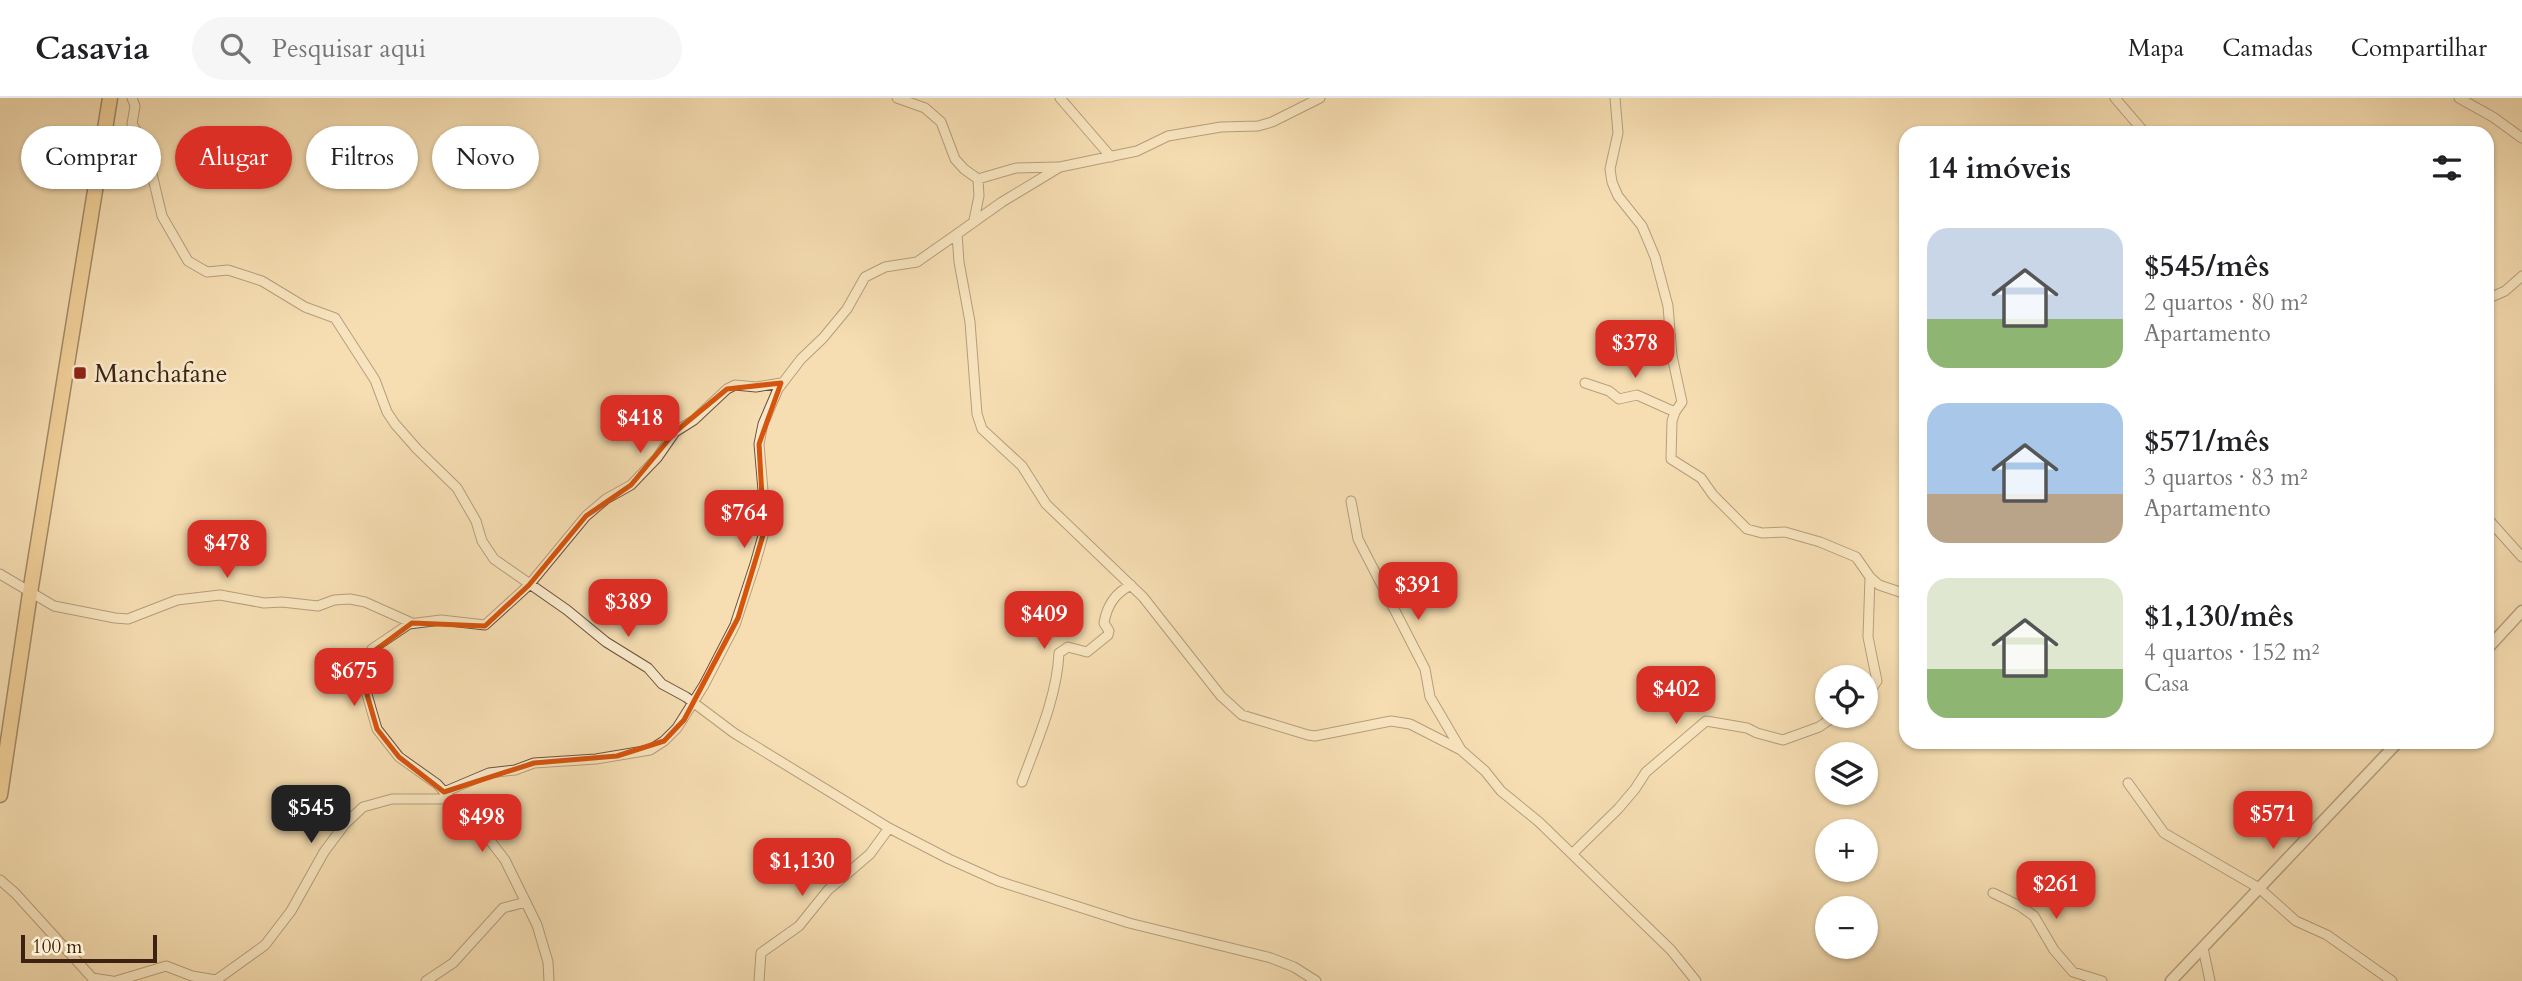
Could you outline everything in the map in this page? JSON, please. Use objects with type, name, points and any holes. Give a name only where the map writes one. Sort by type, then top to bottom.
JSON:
[{"type":"highway","points":[[0,795],[110,98]]},
{"type":"street","points":[[132,98],[135,106],[132,124],[150,152],[161,212],[188,261],[207,272],[228,270],[262,281],[305,307],[335,318],[369,370],[395,424],[454,484],[476,521],[487,550],[529,585],[567,610],[606,642],[648,668],[663,684],[734,733],[890,828],[948,859],[998,881],[1129,923],[1271,958],[1294,967],[1315,981]]},
{"type":"street","points":[[897,98],[925,108],[941,122],[955,159],[978,179],[979,196],[974,220]]},
{"type":"street","points":[[1060,98],[1111,157]]},
{"type":"street","points":[[978,179],[1016,168],[1060,167],[1111,157],[1137,151],[1168,136],[1222,127],[1258,126],[1272,122],[1320,98]]},
{"type":"street","points":[[1615,98],[1618,134],[1610,169],[1612,182],[1618,196],[1642,226],[1648,239],[1668,306],[1670,345],[1682,402],[1675,412],[1671,458],[1701,478],[1713,495],[1747,529],[1762,533],[1784,532],[1820,542],[1856,557],[1879,585],[1899,592]]},
{"type":"street","points":[[2115,98],[2139,126]]},
{"type":"street","points":[[2459,98],[2493,117],[2522,138]]},
{"type":"street","points":[[0,880],[94,979],[114,981],[169,966],[192,976],[216,981],[265,945],[291,911],[324,852],[345,824],[363,807],[392,799],[447,795],[489,774],[515,770],[534,763],[596,759],[657,747],[684,720],[736,625],[764,533],[759,444],[763,424],[781,383],[833,327],[851,303],[865,277],[886,267],[917,262],[974,220],[1060,167]]},
{"type":"street","points":[[957,234],[959,262],[970,322],[977,414],[982,429],[1022,466],[1046,504],[1131,585],[1221,696],[1242,715],[1315,736],[1391,721],[1418,727],[1461,750],[1485,771],[1501,791],[1527,811],[1671,950],[1696,981]]},
{"type":"street","points":[[2494,296],[2505,291],[2522,276]]},
{"type":"street","points":[[549,981],[546,955],[526,902],[515,878],[492,843],[429,777],[399,757],[377,729],[366,691],[365,675],[372,649],[412,623],[440,620],[485,625],[529,585],[586,516],[606,499],[631,485],[675,432],[694,420],[727,389],[736,384],[764,387],[781,383]]},
{"type":"street","points":[[1585,383],[1609,391],[1619,399],[1637,395],[1675,412]]},
{"type":"street","points":[[1351,502],[1358,539],[1425,669],[1430,697],[1461,750]]},
{"type":"street","points":[[2494,525],[2522,557]]},
{"type":"street","points":[[0,574],[54,606],[124,619],[177,600],[229,595],[264,603],[318,606],[334,600],[350,599],[412,623]]},
{"type":"street","points":[[1870,577],[1868,637],[1874,665]]},
{"type":"street","points":[[1022,782],[1048,709],[1060,665],[1059,653],[1068,648],[1087,652],[1108,635],[1109,631],[1104,623],[1108,608],[1116,595],[1131,585]]},
{"type":"street","points":[[2494,641],[2522,611]]},
{"type":"street","points":[[1572,854],[1618,809],[1646,772],[1706,721],[1783,740],[1816,728]]},
{"type":"street","points":[[2171,981],[2391,749]]},
{"type":"street","points":[[2127,783],[2164,833],[2259,888],[2295,921],[2326,934],[2392,981]]},
{"type":"street","points":[[759,981],[761,953],[799,926],[828,890],[870,854],[890,828]]},
{"type":"street","points":[[1993,893],[2034,916],[2054,950],[2073,972],[2102,981]]},
{"type":"street","points":[[426,981],[453,963],[503,908],[526,902]]},
{"type":"street","points":[[2203,948],[2210,981]]},
{"type":"highlighted area","points":[[781,383],[759,444],[764,532],[738,618],[684,720],[664,741],[617,756],[534,763],[444,792],[399,757],[377,729],[366,691],[370,654],[412,623],[485,626],[529,585],[586,516],[631,485],[675,432],[727,389]]},
{"type":"place","name":"Manchafane","points":[[80,373]]}]
